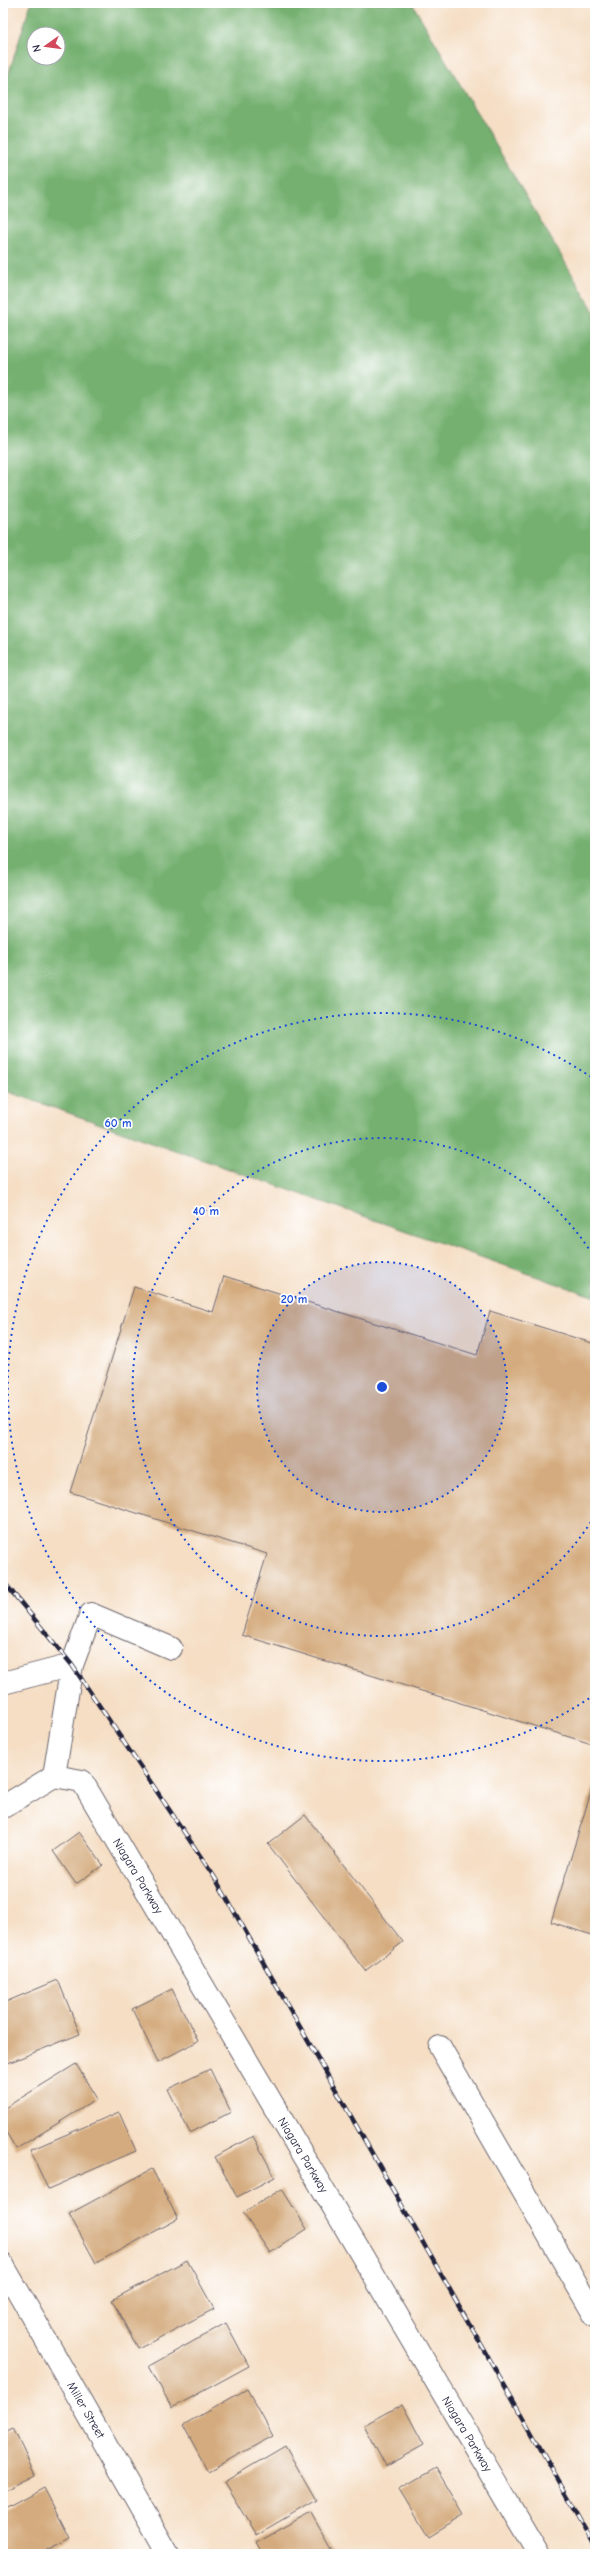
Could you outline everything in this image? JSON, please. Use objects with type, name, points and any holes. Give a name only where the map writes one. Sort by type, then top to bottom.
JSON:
[{"type":"street","points":[[3,1807],[54,1776],[72,1665],[91,1614],[171,1648]]},
{"type":"street","points":[[3,1683],[72,1665]]},
{"type":"street","name":"Niagara Parkway","points":[[54,1776],[82,1781],[538,2554]]},
{"type":"street","points":[[440,2047],[595,2316]]},
{"type":"street","name":"Miller Street","points":[[3,2265],[168,2554]]},
{"type":"green space","points":[[31,3],[412,3],[595,313],[595,1297],[3,1090],[3,91]]},
{"type":"building","points":[[224,1276],[477,1355],[490,1311],[595,1344],[595,1745],[242,1635],[267,1554],[70,1492],[134,1287],[213,1312]]},
{"type":"building","points":[[595,1779],[595,1936],[551,1922]]},
{"type":"building","points":[[305,1815],[403,1942],[365,1971],[268,1844]]},
{"type":"building","points":[[79,1832],[103,1865],[76,1884],[53,1851]]},
{"type":"building","points":[[58,1980],[80,2034],[3,2065],[3,2003]]},
{"type":"building","points":[[172,1989],[198,2041],[158,2062],[132,2009]]},
{"type":"building","points":[[76,2064],[97,2099],[16,2149],[3,2127],[3,2109]]},
{"type":"building","points":[[210,2069],[231,2112],[190,2133],[168,2089]]},
{"type":"building","points":[[119,2112],[136,2151],[48,2189],[30,2150]]},
{"type":"building","points":[[253,2136],[275,2177],[237,2197],[215,2157]]},
{"type":"building","points":[[152,2169],[178,2219],[96,2263],[69,2214]]},
{"type":"building","points":[[282,2189],[307,2229],[270,2253],[243,2213]]},
{"type":"building","points":[[187,2260],[214,2309],[138,2349],[112,2300]]},
{"type":"building","points":[[226,2323],[249,2366],[172,2408],[149,2366]]},
{"type":"building","points":[[247,2389],[273,2436],[208,2471],[183,2425]]},
{"type":"building","points":[[402,2404],[424,2445],[386,2466],[364,2425]]},
{"type":"building","points":[[13,2428],[35,2475],[3,2491],[3,2433]]},
{"type":"building","points":[[285,2446],[316,2500],[256,2535],[224,2482]]},
{"type":"building","points":[[436,2468],[464,2515],[428,2537],[399,2489]]},
{"type":"building","points":[[44,2488],[70,2538],[39,2554],[3,2554],[3,2510]]},
{"type":"building","points":[[311,2513],[334,2554],[262,2554],[256,2543]]},
{"type":"railway","points":[[3,1581],[72,1665],[215,1878],[595,2544]]}]
